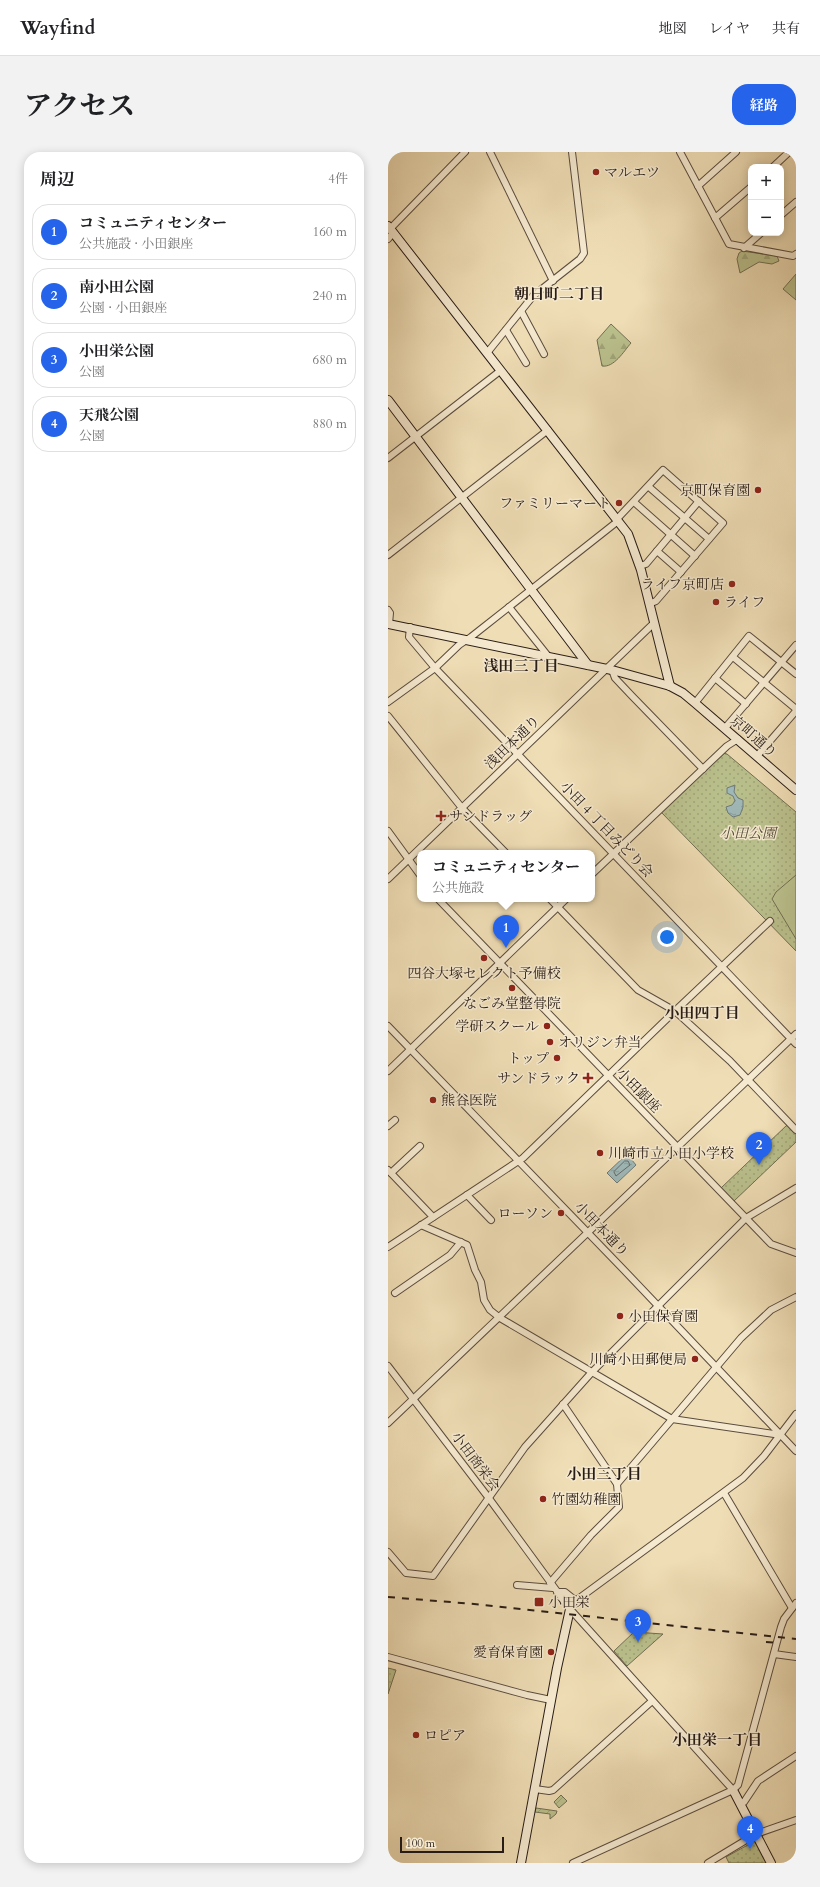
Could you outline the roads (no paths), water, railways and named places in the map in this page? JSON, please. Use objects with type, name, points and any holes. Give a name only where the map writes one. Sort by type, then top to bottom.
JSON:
[{"type":"street","points":[[465,152],[390,232],[618,520],[634,547],[640,566],[670,686]]},
{"type":"street","points":[[490,152],[553,281]]},
{"type":"street","points":[[487,353],[533,296],[580,259],[584,253],[572,152]]},
{"type":"street","points":[[680,152],[729,244],[793,256],[796,254]]},
{"type":"street","points":[[698,186],[736,152]]},
{"type":"street","points":[[776,164],[789,152]]},
{"type":"street","points":[[715,218],[748,190]]},
{"type":"street","points":[[784,212],[796,202]]},
{"type":"street","points":[[744,248],[758,236]]},
{"type":"street","points":[[521,312],[544,354]]},
{"type":"street","points":[[506,330],[526,363]]},
{"type":"street","points":[[388,458],[500,371]]},
{"type":"street","points":[[388,400],[588,665]]},
{"type":"street","points":[[388,555],[548,430]]},
{"type":"street","points":[[388,702],[435,668],[459,645],[468,640],[618,520],[663,470],[723,523],[656,601],[649,604]]},
{"type":"street","points":[[649,487],[709,539]]},
{"type":"street","points":[[640,566],[646,564],[699,501]]},
{"type":"street","points":[[634,502],[695,556]]},
{"type":"street","points":[[657,551],[681,572]]},
{"type":"street","points":[[509,607],[548,656]]},
{"type":"street","points":[[388,610],[390,613],[389,624]]},
{"type":"street","name":"浅田本通り","points":[[418,850],[517,754],[609,669],[654,623]]},
{"type":"street","name":"京町通り","points":[[389,624],[410,627],[609,669],[670,686],[683,693],[796,790]]},
{"type":"street","name":"小田 4 丁目みどり会","points":[[410,627],[409,637],[435,668],[796,1044]]},
{"type":"street","points":[[695,703],[749,636],[796,674]]},
{"type":"street","points":[[725,728],[796,645]]},
{"type":"street","points":[[733,657],[796,710],[757,756]]},
{"type":"street","points":[[609,669],[615,678],[703,769]]},
{"type":"street","points":[[715,678],[746,704]]},
{"type":"street","points":[[388,716],[462,808],[503,850]]},
{"type":"street","points":[[595,871],[727,746],[738,739]]},
{"type":"street","points":[[388,831],[417,871]]},
{"type":"street","name":"浅田本通り","points":[[388,879],[417,851]]},
{"type":"street","name":"小田銀座","points":[[441,902],[771,1244],[796,1253]]},
{"type":"street","points":[[553,902],[638,990],[674,1011],[748,1080],[796,1130]]},
{"type":"street","points":[[388,1071],[563,902]]},
{"type":"street","points":[[388,1247],[519,1162],[674,1011],[770,921]]},
{"type":"street","name":"小田本通り","points":[[388,1026],[589,1233],[796,1451]]},
{"type":"street","points":[[388,1423],[414,1400],[796,1034]]},
{"type":"street","points":[[388,1126],[395,1120]]},
{"type":"street","points":[[420,1146],[389,1172],[433,1217]]},
{"type":"street","points":[[388,1552],[406,1573],[432,1576],[525,1447],[592,1372],[746,1218],[796,1188]]},
{"type":"street","points":[[467,1195],[491,1220]]},
{"type":"street","points":[[421,1225],[467,1245],[475,1270],[481,1282],[484,1300],[490,1310],[500,1318],[672,1419],[781,1435]]},
{"type":"street","points":[[395,1293],[450,1256],[461,1242]]},
{"type":"street","points":[[617,1484],[741,1338],[767,1313],[796,1297]]},
{"type":"street","name":"小田商栄会","points":[[388,1366],[488,1497],[570,1609],[733,1790]]},
{"type":"street","points":[[554,1588],[591,1535],[618,1507],[617,1484],[563,1404]]},
{"type":"street","points":[[521,1863],[551,1700],[570,1609],[575,1600],[743,1478],[764,1456],[796,1414]]},
{"type":"street","points":[[724,1493],[792,1608]]},
{"type":"street","points":[[517,1585],[554,1588],[565,1592],[575,1600]]},
{"type":"street","points":[[573,1863],[733,1790],[738,1785],[781,1627],[796,1603]]},
{"type":"street","points":[[774,1654],[796,1657]]},
{"type":"street","points":[[388,1657],[527,1695],[551,1700]]},
{"type":"street","points":[[535,1789],[549,1791],[553,1790],[652,1701]]},
{"type":"street","points":[[741,1804],[744,1802],[758,1781],[796,1756]]},
{"type":"street","points":[[733,1790],[771,1863]]},
{"type":"street","points":[[708,1863],[756,1834],[796,1820]]},
{"type":"water","points":[[735,785],[734,792],[738,798],[743,800],[743,807],[740,815],[733,817],[728,813],[726,807],[732,805],[735,801],[733,796],[727,793],[727,788]]},
{"type":"water","points":[[627,1154],[636,1165],[617,1183],[607,1173]]},
{"type":"railway","points":[[388,1597],[474,1604],[796,1639]]},
{"type":"railway","points":[[766,1642],[780,1643]]},
{"type":"place","name":"マルエツ","points":[[596,172]]},
{"type":"place","name":"京町保育園","points":[[758,490]]},
{"type":"place","name":"ファミリーマート","points":[[619,503]]},
{"type":"place","name":"ライフ京町店","points":[[732,584]]},
{"type":"place","name":"ライフ","points":[[716,602]]},
{"type":"place","name":"サンドラッグ","points":[[441,816]]},
{"type":"place","name":"コミュニティセンター","points":[[506,948]]},
{"type":"place","name":"四谷大塚セレクト予備校","points":[[484,958]]},
{"type":"place","name":"なごみ堂整骨院","points":[[512,988]]},
{"type":"place","name":"学研スクール","points":[[547,1026]]},
{"type":"place","name":"オリジン弁当","points":[[550,1042]]},
{"type":"place","name":"トップ","points":[[557,1058]]},
{"type":"place","name":"サンドラック","points":[[588,1078]]},
{"type":"place","name":"熊谷医院","points":[[433,1100]]},
{"type":"place","name":"川崎市立小田小学校","points":[[600,1153]]},
{"type":"place","name":"南小田公園","points":[[759,1165]]},
{"type":"place","name":"ローソン","points":[[561,1213]]},
{"type":"place","name":"小田保育園","points":[[620,1316]]},
{"type":"place","name":"川崎小田郵便局","points":[[695,1359]]},
{"type":"place","name":"竹園幼稚園","points":[[543,1499]]},
{"type":"place","name":"小田栄","points":[[539,1602]]},
{"type":"place","name":"小田栄公園","points":[[638,1642]]},
{"type":"place","name":"愛育保育園","points":[[551,1652]]},
{"type":"place","name":"ロピア","points":[[416,1735]]},
{"type":"place","name":"天飛公園","points":[[750,1849]]},
{"type":"district","name":"朝日町二丁目","points":[[559,294]]},
{"type":"district","name":"浅田三丁目","points":[[521,666]]},
{"type":"district","name":"小田四丁目","points":[[702,1013]]},
{"type":"district","name":"小田三丁目","points":[[604,1474]]},
{"type":"district","name":"小田栄一丁目","points":[[717,1740]]},
{"type":"park label","name":"小田公園","points":[[748,833]]}]
